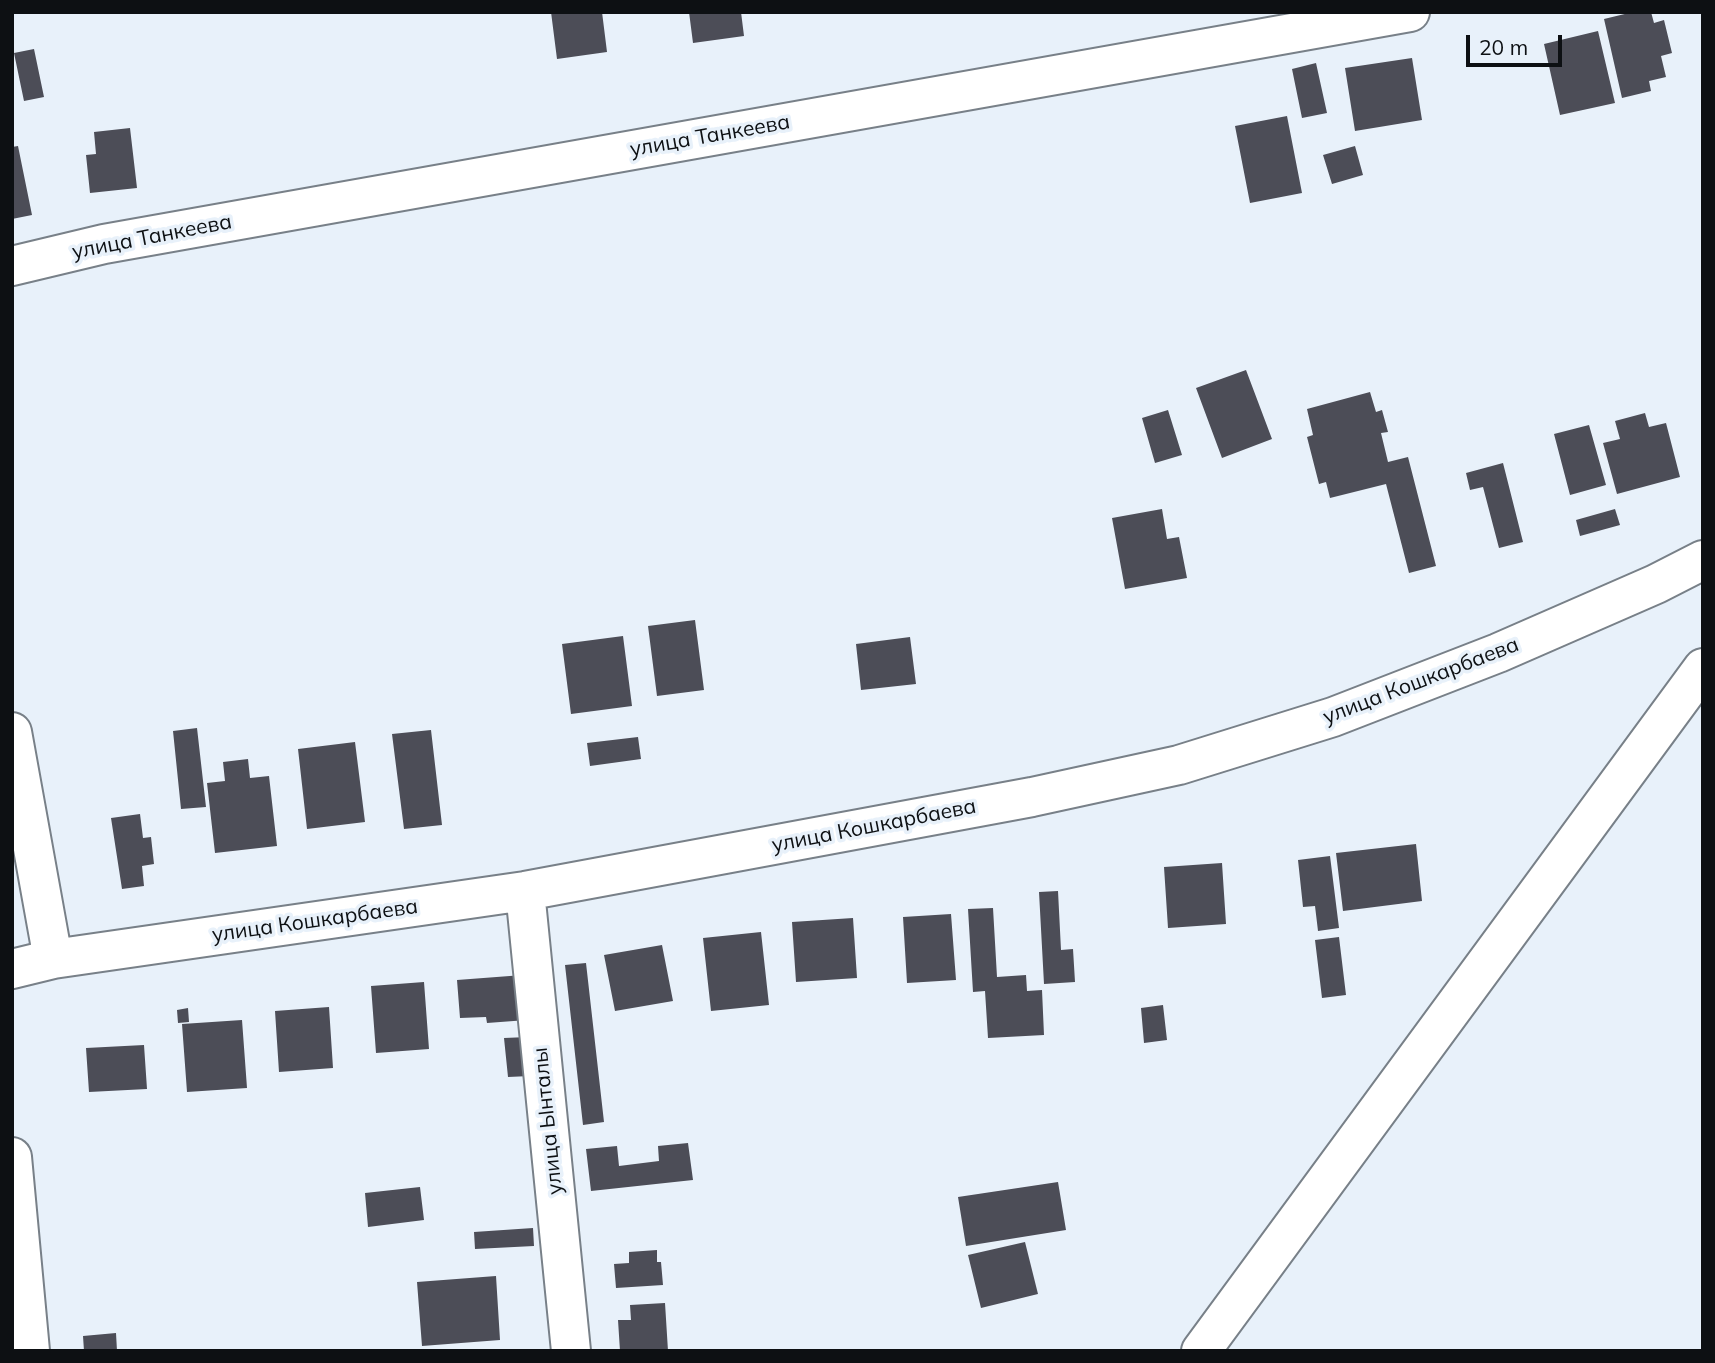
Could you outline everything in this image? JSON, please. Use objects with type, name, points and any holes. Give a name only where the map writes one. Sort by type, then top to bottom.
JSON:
[{"type":"street","name":"улица Танкеева","points":[[12,266],[118,241],[1410,12]]},
{"type":"street","name":"улица Кошкарбаева","points":[[12,969],[52,959],[525,891],[1032,797],[1179,765],[1333,717],[1498,653],[1656,584],[1703,560]]},
{"type":"street","points":[[1201,1351],[1703,668]]},
{"type":"street","points":[[12,732],[52,959]]},
{"type":"street","name":"улица Ынталы","points":[[525,891],[570,1351]]},
{"type":"street","points":[[12,1157],[30,1351]]},
{"type":"building","points":[[551,12],[602,12],[607,52],[557,59]]},
{"type":"building","points":[[689,12],[741,12],[744,36],[693,43]]},
{"type":"building","points":[[1633,12],[1651,12],[1654,23],[1664,20],[1672,53],[1661,56],[1666,77],[1649,81],[1651,91],[1622,98],[1604,19]]},
{"type":"building","points":[[1598,31],[1615,103],[1560,115],[1544,44]]},
{"type":"building","points":[[34,49],[44,97],[24,101],[14,53]]},
{"type":"building","points":[[1412,58],[1422,120],[1355,131],[1345,68]]},
{"type":"building","points":[[1316,63],[1327,113],[1302,118],[1292,69]]},
{"type":"building","points":[[1287,116],[1302,193],[1250,203],[1235,126]]},
{"type":"building","points":[[130,128],[137,188],[90,193],[86,155],[96,154],[94,132]]},
{"type":"building","points":[[18,146],[32,215],[12,219],[12,147]]},
{"type":"building","points":[[1355,146],[1363,175],[1332,184],[1323,155]]},
{"type":"building","points":[[1246,370],[1272,439],[1222,458],[1196,388]]},
{"type":"building","points":[[1370,392],[1376,412],[1382,410],[1388,432],[1381,433],[1388,462],[1408,457],[1436,566],[1409,573],[1386,484],[1330,498],[1326,482],[1319,484],[1307,437],[1313,435],[1307,409]]},
{"type":"building","points":[[1168,410],[1182,455],[1155,463],[1142,418]]},
{"type":"building","points":[[1645,413],[1649,427],[1666,423],[1680,477],[1617,494],[1603,443],[1620,439],[1615,421]]},
{"type":"building","points":[[1589,425],[1606,485],[1570,495],[1554,434]]},
{"type":"building","points":[[1503,463],[1523,542],[1499,548],[1483,487],[1470,490],[1466,473]]},
{"type":"building","points":[[1162,509],[1167,539],[1179,537],[1187,578],[1125,589],[1112,518]]},
{"type":"building","points":[[1615,509],[1620,525],[1580,536],[1576,520]]},
{"type":"building","points":[[695,620],[704,690],[657,696],[648,626]]},
{"type":"building","points":[[623,636],[632,706],[571,714],[562,644]]},
{"type":"building","points":[[910,637],[916,684],[861,690],[856,644]]},
{"type":"building","points":[[197,728],[206,807],[181,809],[173,731]]},
{"type":"building","points":[[431,730],[442,825],[404,829],[392,734]]},
{"type":"building","points":[[638,737],[641,759],[590,766],[587,743]]},
{"type":"building","points":[[355,742],[365,822],[307,829],[298,749]]},
{"type":"building","points":[[248,759],[250,778],[269,776],[277,846],[215,853],[207,783],[225,781],[223,762]]},
{"type":"building","points":[[140,814],[143,838],[151,837],[154,864],[142,866],[144,886],[122,889],[111,818]]},
{"type":"building","points":[[1416,844],[1422,901],[1343,911],[1336,853]]},
{"type":"building","points":[[1330,856],[1339,928],[1318,931],[1315,906],[1303,907],[1298,860]]},
{"type":"building","points":[[1222,863],[1226,924],[1168,928],[1164,867]]},
{"type":"building","points":[[1058,891],[1061,950],[1073,949],[1075,982],[1044,984],[1039,892]]},
{"type":"building","points":[[993,908],[997,977],[1026,975],[1027,991],[1042,990],[1044,1035],[988,1038],[985,991],[973,992],[968,909]]},
{"type":"building","points":[[951,914],[956,980],[907,983],[903,917]]},
{"type":"building","points":[[853,918],[857,978],[796,982],[792,922]]},
{"type":"building","points":[[761,932],[769,1005],[711,1011],[703,938]]},
{"type":"building","points":[[1339,937],[1346,995],[1322,998],[1315,940]]},
{"type":"building","points":[[662,945],[673,1001],[615,1011],[604,955]]},
{"type":"building","points":[[586,963],[604,1122],[583,1125],[565,965]]},
{"type":"building","points":[[523,975],[527,1020],[487,1023],[486,1017],[460,1018],[457,980]]},
{"type":"building","points":[[424,982],[429,1049],[376,1053],[371,986]]},
{"type":"building","points":[[1163,1005],[1167,1040],[1144,1043],[1141,1008]]},
{"type":"building","points":[[329,1007],[333,1068],[279,1072],[275,1011]]},
{"type":"building","points":[[188,1008],[189,1022],[178,1023],[177,1010]]},
{"type":"building","points":[[242,1020],[247,1088],[187,1092],[182,1024]]},
{"type":"building","points":[[528,1037],[530,1076],[508,1077],[504,1038]]},
{"type":"building","points":[[144,1045],[147,1089],[89,1092],[86,1048]]},
{"type":"building","points":[[688,1143],[693,1180],[591,1191],[586,1149],[617,1146],[619,1166],[659,1161],[658,1146]]},
{"type":"building","points":[[1058,1182],[1066,1230],[966,1246],[958,1197]]},
{"type":"building","points":[[420,1187],[424,1220],[368,1227],[365,1193]]},
{"type":"building","points":[[533,1228],[534,1246],[475,1249],[474,1232]]},
{"type":"building","points":[[1025,1242],[1038,1294],[981,1308],[968,1255]]},
{"type":"building","points":[[657,1250],[663,1285],[616,1288],[614,1264],[629,1263],[629,1252]]},
{"type":"building","points":[[496,1276],[500,1340],[422,1346],[417,1282]]},
{"type":"building","points":[[665,1303],[668,1351],[620,1351],[618,1320],[631,1320],[630,1305]]},
{"type":"building","points":[[116,1333],[117,1351],[84,1351],[83,1336]]}]
